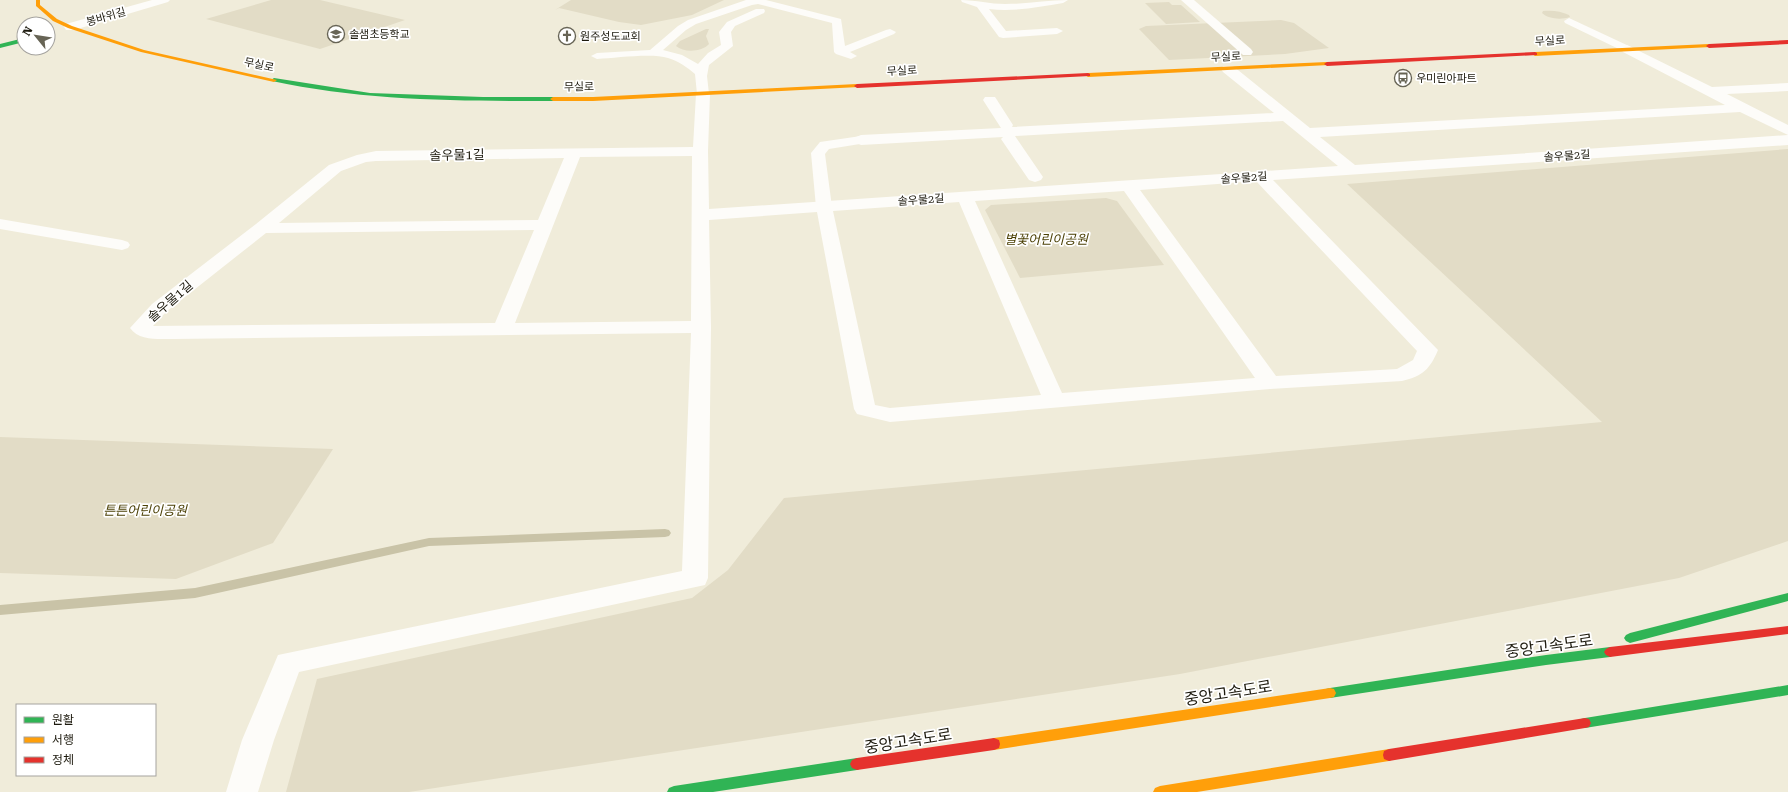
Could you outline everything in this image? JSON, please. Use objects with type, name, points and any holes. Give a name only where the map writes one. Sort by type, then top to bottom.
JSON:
[{"type":"main road","name":"무실로","points":[[38,0],[38,5],[55,20],[70,27],[143,51],[223,70],[292,84],[370,95],[483,99],[577,99],[703,94],[1029,77],[1788,42]]},
{"type":"main road","points":[[56,31],[70,27]]},
{"type":"main road","points":[[0,46],[16,42]]},
{"type":"main road","points":[[1546,660],[1788,597]]},
{"type":"main road","name":"중앙고속도로","points":[[674,792],[1546,660],[1788,630]]},
{"type":"main road","points":[[1160,792],[1788,690]]},
{"type":"street","name":"봉바위길","points":[[70,27],[164,0]]},
{"type":"street","points":[[1187,0],[1247,52]]},
{"type":"street","points":[[1627,49],[1788,131]]},
{"type":"street","points":[[1228,69],[1353,171]]},
{"type":"street","points":[[1709,91],[1788,87]]},
{"type":"street","points":[[242,792],[258,740],[288,663],[695,578],[701,327],[700,151],[703,94]]},
{"type":"street","points":[[990,100],[1035,177]]},
{"type":"street","points":[[1306,133],[1741,108]]},
{"type":"street","points":[[861,140],[1286,117]]},
{"type":"street","name":"솔우물2길","points":[[700,215],[1261,178],[1788,140]]},
{"type":"street","name":"솔우물1길","points":[[700,151],[376,156],[363,158],[335,168],[262,228],[159,308],[140,328],[149,332],[173,333],[701,327]]},
{"type":"street","points":[[504,329],[574,153]]},
{"type":"street","points":[[824,207],[865,409],[890,415],[1270,383],[1402,375],[1422,364],[1428,350],[1261,178]]},
{"type":"street","points":[[1129,186],[1270,383]]},
{"type":"street","points":[[965,197],[1054,400]]},
{"type":"street","points":[[262,228],[545,225]]},
{"type":"lane","points":[[703,94],[700,72],[708,57],[727,46],[725,32],[731,24],[775,4],[789,0]]},
{"type":"lane","points":[[966,0],[981,5],[1016,8],[1064,0]]},
{"type":"lane","points":[[653,53],[682,28],[692,22],[750,2],[762,1],[837,21],[840,52]]},
{"type":"lane","points":[[981,5],[1004,35],[1057,31]]},
{"type":"lane","points":[[1569,21],[1627,49]]},
{"type":"lane","points":[[840,52],[890,32]]},
{"type":"lane","points":[[597,56],[665,52],[690,63],[700,72]]},
{"type":"lane","points":[[840,52],[851,56]]},
{"type":"lane","points":[[824,207],[818,153],[825,146],[861,140]]},
{"type":"lane","points":[[0,224],[122,245]]},
{"type":"green space","points":[[271,0],[320,0],[405,20],[320,49],[206,19]]},
{"type":"green space","points":[[571,0],[724,0],[692,15],[641,25],[619,22],[559,8],[555,10]]},
{"type":"green space","points":[[1169,2],[1172,5],[1181,5],[1200,22],[1166,24],[1145,3]]},
{"type":"green space","points":[[1543,11],[1560,12],[1569,15],[1570,17],[1559,19],[1551,18],[1542,13]]},
{"type":"green space","points":[[1281,20],[1294,23],[1329,48],[1285,54],[1169,60],[1139,29],[1146,26]]},
{"type":"green space","points":[[709,29],[706,36],[709,44],[706,47],[688,51],[676,46],[680,41]]},
{"type":"green space","points":[[1788,149],[1788,541],[1679,578],[1180,674],[409,792],[286,792],[317,679],[692,598],[728,570],[784,498],[1602,422],[1347,184]]},
{"type":"green space","name":"별꽃어린이공원","points":[[1106,198],[1117,201],[1164,265],[1020,278],[985,210],[991,205]]},
{"type":"green space","name":"튼튼어린이공원","points":[[0,437],[333,449],[273,543],[176,579],[0,573]]},
{"type":"waterway","points":[[0,610],[195,593],[429,542],[665,533]]},
{"type":"traffic: fast","points":[[0,46],[16,42]]},
{"type":"traffic: fast","points":[[274,80],[370,95],[483,99],[553,99]]},
{"type":"traffic: fast","points":[[1630,638],[1788,597]]},
{"type":"traffic: fast","points":[[1330,693],[1546,660],[1610,652]]},
{"type":"traffic: fast","points":[[1585,723],[1788,690]]},
{"type":"traffic: fast","points":[[674,792],[857,764]]},
{"type":"traffic: slow","points":[[38,0],[38,5],[55,20],[70,27],[143,51],[274,80]]},
{"type":"traffic: slow","points":[[1535,54],[1709,46]]},
{"type":"traffic: slow","points":[[1088,75],[1327,64]]},
{"type":"traffic: slow","points":[[553,99],[593,99],[857,86]]},
{"type":"traffic: slow","points":[[994,744],[1330,693]]},
{"type":"traffic: slow","points":[[1160,792],[1389,755]]},
{"type":"traffic: jam","points":[[1709,46],[1788,42]]},
{"type":"traffic: jam","points":[[1327,64],[1535,54]]},
{"type":"traffic: jam","points":[[857,86],[1088,75]]},
{"type":"traffic: jam","points":[[1610,652],[1788,630]]},
{"type":"traffic: jam","points":[[1389,755],[1585,723]]},
{"type":"traffic: jam","points":[[857,764],[994,744]]},
{"type":"place","name":"솔샘초등학교","points":[[336,34]]},
{"type":"place","name":"원주성도교회","points":[[567,36]]},
{"type":"place","name":"우미린아파트","points":[[1403,78]]}]
